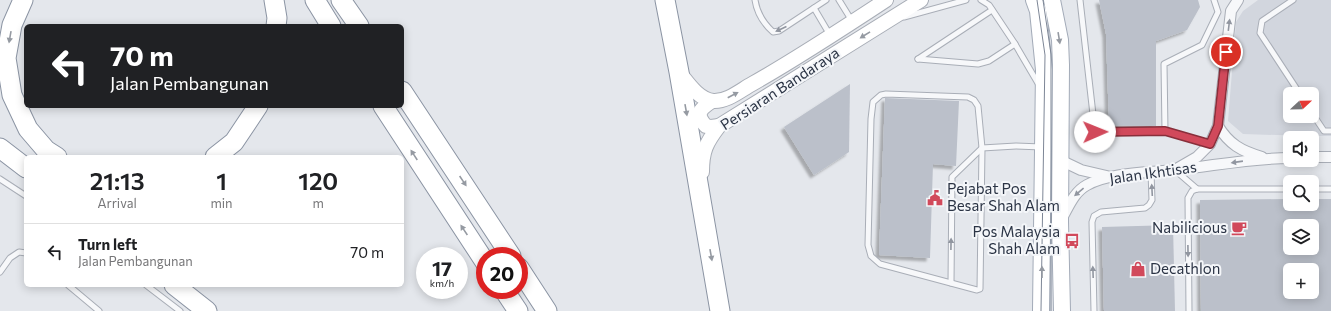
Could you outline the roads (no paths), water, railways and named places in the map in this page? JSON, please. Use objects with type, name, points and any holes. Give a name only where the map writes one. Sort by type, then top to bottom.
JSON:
[{"type":"highway","points":[[23,0],[12,25],[6,58],[12,95],[28,129],[46,150],[54,155]]},
{"type":"highway","points":[[274,0],[277,18],[276,24]]},
{"type":"highway","points":[[315,0],[330,24]]},
{"type":"highway","points":[[341,0],[358,24]]},
{"type":"highway","points":[[665,0],[679,72],[720,311]]},
{"type":"highway","points":[[404,94],[505,247]]},
{"type":"highway","points":[[218,155],[234,142],[257,108]]},
{"type":"highway","points":[[384,108],[476,248]]},
{"type":"highway","points":[[0,148],[24,166]]},
{"type":"highway","points":[[528,282],[547,311]]},
{"type":"highway","points":[[176,287],[206,311]]},
{"type":"highway","points":[[510,299],[518,311]]},
{"type":"main road","name":"Persiaran Bandaraya","points":[[679,72],[697,93],[712,101],[728,97],[775,71],[886,0]]},
{"type":"main road","name":"Persiaran Bandaraya","points":[[704,216],[702,157],[707,141],[719,126],[922,0]]},
{"type":"main road","points":[[1052,0],[1060,40],[1062,65],[1060,160],[1062,311]]},
{"type":"main road","points":[[1034,1],[1038,11],[1044,70],[1042,311]]},
{"type":"main road","points":[[712,101],[702,108],[699,113],[700,118],[706,126],[719,126]]},
{"type":"street","points":[[1174,170],[1197,157],[1210,144],[1218,126],[1231,11],[1238,0]]},
{"type":"street","name":"Jalan Ikhtisas","points":[[1218,126],[1232,144],[1247,153],[1266,158]]},
{"type":"street","points":[[1319,158],[1331,157]]},
{"type":"street","name":"Jalan Ikhtisas","points":[[1060,222],[1073,197],[1087,185],[1111,177],[1266,158],[1283,158]]},
{"type":"street","points":[[1060,160],[1081,170],[1111,177]]},
{"type":"lane","points":[[755,0],[756,10],[766,26],[773,32],[779,31],[826,0]]},
{"type":"lane","points":[[839,0],[852,22]]},
{"type":"lane","points":[[887,22],[966,0]]},
{"type":"lane","points":[[981,0],[989,5],[1015,44],[1043,93]]},
{"type":"lane","points":[[1080,0],[1095,132],[1165,131],[1210,144]]},
{"type":"lane","points":[[1165,131],[1164,64],[1202,45],[1218,12],[1214,0]]},
{"type":"lane","points":[[1293,0],[1262,21],[1260,33],[1295,87]]},
{"type":"lane","points":[[814,8],[831,36]]},
{"type":"lane","points":[[992,10],[918,58],[978,64],[989,61],[1015,44]]},
{"type":"lane","points":[[886,94],[968,96],[974,100],[978,106],[982,148],[980,289],[977,290],[880,264],[874,261],[868,250],[871,119],[873,102],[875,98],[886,94]]},
{"type":"lane","points":[[1319,123],[1324,131],[1331,131]]},
{"type":"lane","points":[[951,283],[952,177],[982,148],[1016,146],[1043,147]]},
{"type":"lane","points":[[1174,170],[1197,189]]},
{"type":"lane","points":[[1094,311],[1092,222],[1094,216],[1101,212],[1145,208],[1149,205],[1152,200],[1151,172]]},
{"type":"lane","points":[[0,179],[24,195]]},
{"type":"lane","points":[[1189,311],[1188,198],[1192,191],[1197,189],[1283,189]]},
{"type":"lane","points":[[1319,189],[1331,189]]},
{"type":"lane","points":[[0,272],[10,258],[19,252],[24,253]]},
{"type":"lane","points":[[70,287],[99,311]]},
{"type":"lane","points":[[149,287],[180,311]]},
{"type":"tram line","points":[[1037,0],[1045,55],[1041,311]]},
{"type":"tram line","points":[[1043,0],[1051,54],[1051,311]]},
{"type":"place","name":"Pejabat Pos Besar Shah Alam","points":[[935,198]]},
{"type":"place","name":"Nabilicious","points":[[1239,228]]},
{"type":"place","name":"Pos Malaysia Shah Alam","points":[[1072,241]]},
{"type":"place","name":"Decathlon","points":[[1138,269]]}]
